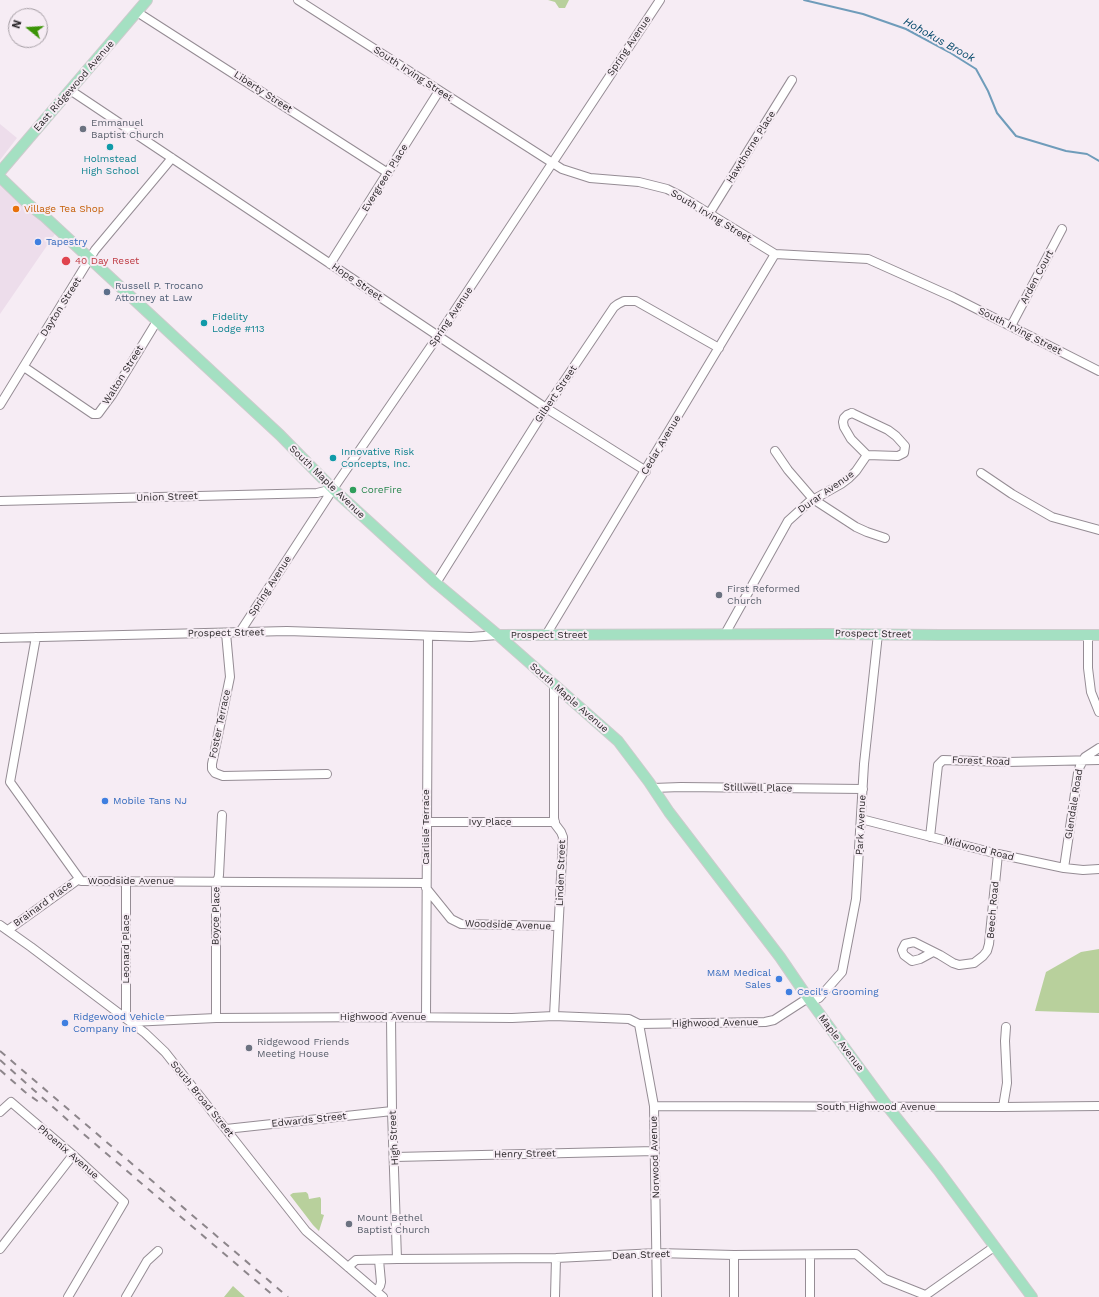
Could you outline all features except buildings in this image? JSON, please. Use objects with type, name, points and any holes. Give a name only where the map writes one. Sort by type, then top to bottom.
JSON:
[{"type":"main road","name":"East Ridgewood Avenue","points":[[0,172],[147,0]]},
{"type":"main road","name":"South Maple Avenue","points":[[0,176],[28,204],[45,217],[90,258],[280,435],[333,489],[436,583],[498,635],[618,741],[653,788]]},
{"type":"main road","name":"Prospect Street","points":[[498,635],[1099,635]]},
{"type":"main road","name":"Maple Avenue","points":[[653,788],[669,812],[780,957],[809,1000],[888,1107],[938,1170],[1032,1297]]},
{"type":"street","name":"South Irving Street","points":[[298,0],[552,163],[569,172],[590,178],[639,182],[667,189],[775,254],[868,259],[953,297],[1099,371]]},
{"type":"street","name":"Spring Avenue","points":[[240,632],[333,489],[438,336],[660,0]]},
{"type":"street","name":"Liberty Street","points":[[137,12],[388,173]]},
{"type":"street","name":"Hawthorne Place","points":[[709,214],[792,80]]},
{"type":"street","name":"Hope Street","points":[[70,90],[546,408],[646,470]]},
{"type":"street","name":"Evergreen Place","points":[[330,264],[439,91]]},
{"type":"street","name":"Dayton Street","points":[[0,405],[90,258],[102,241],[172,158]]},
{"type":"street","name":"Arden Court","points":[[1011,326],[1062,229]]},
{"type":"street","name":"Cedar Avenue","points":[[546,636],[775,254]]},
{"type":"street","name":"Gilbert Street","points":[[436,583],[546,408],[614,307],[624,301],[630,300],[641,303],[719,348]]},
{"type":"street","name":"Walton Street","points":[[24,367],[92,414],[98,414],[112,395],[157,321]]},
{"type":"street","points":[[852,413],[888,430],[906,446],[904,453],[898,456],[867,455],[846,434],[843,422],[846,415],[852,413]]},
{"type":"street","points":[[775,451],[788,470],[813,499],[856,527],[885,538]]},
{"type":"street","name":"Durar Avenue","points":[[725,634],[788,521],[813,499],[849,478],[867,455]]},
{"type":"street","points":[[981,473],[1012,494],[1052,517],[1099,530]]},
{"type":"street","name":"Union Street","points":[[0,501],[318,492],[333,489]]},
{"type":"street","name":"Prospect Street","points":[[0,638],[287,631],[471,637],[498,635]]},
{"type":"street","name":"Foster Terrace","points":[[226,633],[230,677],[212,769],[215,773],[223,776],[327,774]]},
{"type":"street","name":"Park Avenue","points":[[809,1000],[819,998],[842,972],[856,900],[863,789],[878,634]]},
{"type":"street","points":[[1088,635],[1088,668],[1091,692],[1099,712]]},
{"type":"street","name":"Carlisle Terrace","points":[[426,1017],[428,636]]},
{"type":"street","name":"Woodside Avenue","points":[[36,637],[10,782],[81,881],[426,886],[451,919],[461,924],[558,926]]},
{"type":"street","name":"Linden Street","points":[[554,685],[554,822],[563,837],[554,1016]]},
{"type":"street","name":"Glendale Road","points":[[1064,868],[1078,773],[1084,760],[1099,748]]},
{"type":"street","name":"Forest Road","points":[[930,837],[938,765],[943,760],[1007,762],[1099,760]]},
{"type":"street","name":"Stillwell Place","points":[[653,788],[863,789]]},
{"type":"street","name":"Boyce Place","points":[[216,1018],[217,882],[219,875],[222,814]]},
{"type":"street","name":"Midwood Road","points":[[861,819],[998,854],[1064,868],[1083,870],[1099,869]]},
{"type":"street","name":"Ivy Place","points":[[426,822],[554,822]]},
{"type":"street","name":"Beech Road","points":[[933,952],[952,963],[966,965],[979,960],[987,951],[990,944],[998,854]]},
{"type":"street","name":"Brainard Place","points":[[8,930],[79,878]]},
{"type":"street","name":"Leonard Place","points":[[126,881],[129,1020]]},
{"type":"street","name":"South Broad Street","points":[[0,925],[129,1020],[165,1052],[306,1231],[383,1297]]},
{"type":"street","name":"Highwood Avenue","points":[[129,1020],[391,1017],[512,1018],[554,1016],[629,1019],[637,1022],[765,1022],[774,1020],[809,1000]]},
{"type":"street","name":"High Street","points":[[391,1017],[392,1111],[398,1259]]},
{"type":"street","name":"Norwood Avenue","points":[[637,1022],[654,1106],[656,1151],[657,1297]]},
{"type":"street","points":[[1003,1107],[1007,1083],[1005,1041],[1006,1027]]},
{"type":"street","name":"Phoenix Avenue","points":[[0,1112],[11,1102],[74,1155],[124,1202],[68,1297]]},
{"type":"street","name":"South Highwood Avenue","points":[[654,1106],[1099,1106]]},
{"type":"street","name":"Edwards Street","points":[[226,1128],[392,1111]]},
{"type":"street","name":"Henry Street","points":[[395,1157],[656,1151]]},
{"type":"street","points":[[0,1249],[74,1155]]},
{"type":"street","points":[[924,1296],[994,1247]]},
{"type":"street","points":[[126,1297],[147,1261],[158,1251]]},
{"type":"street","name":"Dean Street","points":[[348,1267],[356,1260],[556,1258],[657,1253],[734,1255],[856,1254],[884,1279],[924,1296]]},
{"type":"street","points":[[734,1255],[734,1297]]},
{"type":"street","points":[[810,1255],[810,1297]]},
{"type":"street","points":[[555,1297],[556,1258]]},
{"type":"street","points":[[376,1291],[381,1282],[379,1260]]},
{"type":"shaded area","points":[[0,124],[17,138],[0,160]]},
{"type":"shaded area","points":[[0,179],[55,234],[0,314]]},
{"type":"green space","points":[[548,0],[569,0],[565,8],[559,8],[555,2]]},
{"type":"green space","points":[[1099,949],[1099,1013],[1035,1011],[1046,972],[1081,952]]},
{"type":"green space","points":[[306,1192],[309,1199],[320,1197],[321,1199],[321,1214],[324,1215],[319,1231],[290,1195],[293,1193]]},
{"type":"green space","points":[[233,1286],[245,1297],[224,1297]]},
{"type":"waterway","name":"Hohokus Brook","points":[[804,0],[863,14],[906,29],[949,52],[976,69],[988,91],[997,113],[1016,136],[1066,151],[1087,154],[1099,161]]},
{"type":"railway","points":[[0,1051],[288,1297]]},
{"type":"railway","points":[[0,1060],[80,1131],[275,1297]]},
{"type":"railway","points":[[0,1070],[25,1092],[43,1105]]},
{"type":"place","name":"Emmanuel Baptist Church","points":[[83,129]]},
{"type":"place","name":"Holmstead High School","points":[[110,147]]},
{"type":"place","name":"Village Tea Shop","points":[[16,209]]},
{"type":"place","name":"Tapestry","points":[[38,242]]},
{"type":"place","name":"40 Day Reset","points":[[66,261]]},
{"type":"place","name":"Russell P. Trocano Attorney at Law","points":[[107,292]]},
{"type":"place","name":"Fidelity Lodge #113","points":[[204,323]]},
{"type":"place","name":"Innovative Risk Concepts, Inc.","points":[[333,458]]},
{"type":"place","name":"CoreFire","points":[[353,490]]},
{"type":"place","name":"First Reformed Church","points":[[719,595]]},
{"type":"place","name":"Mobile Tans NJ","points":[[105,801]]},
{"type":"place","name":"M&M Medical Sales","points":[[779,979]]},
{"type":"place","name":"Cecil's Grooming","points":[[789,992]]},
{"type":"place","name":"Ridgewood Vehicle Company Inc","points":[[65,1023]]},
{"type":"place","name":"Ridgewood Friends Meeting House","points":[[249,1048]]},
{"type":"place","name":"Mount Bethel Baptist Church","points":[[349,1224]]}]
